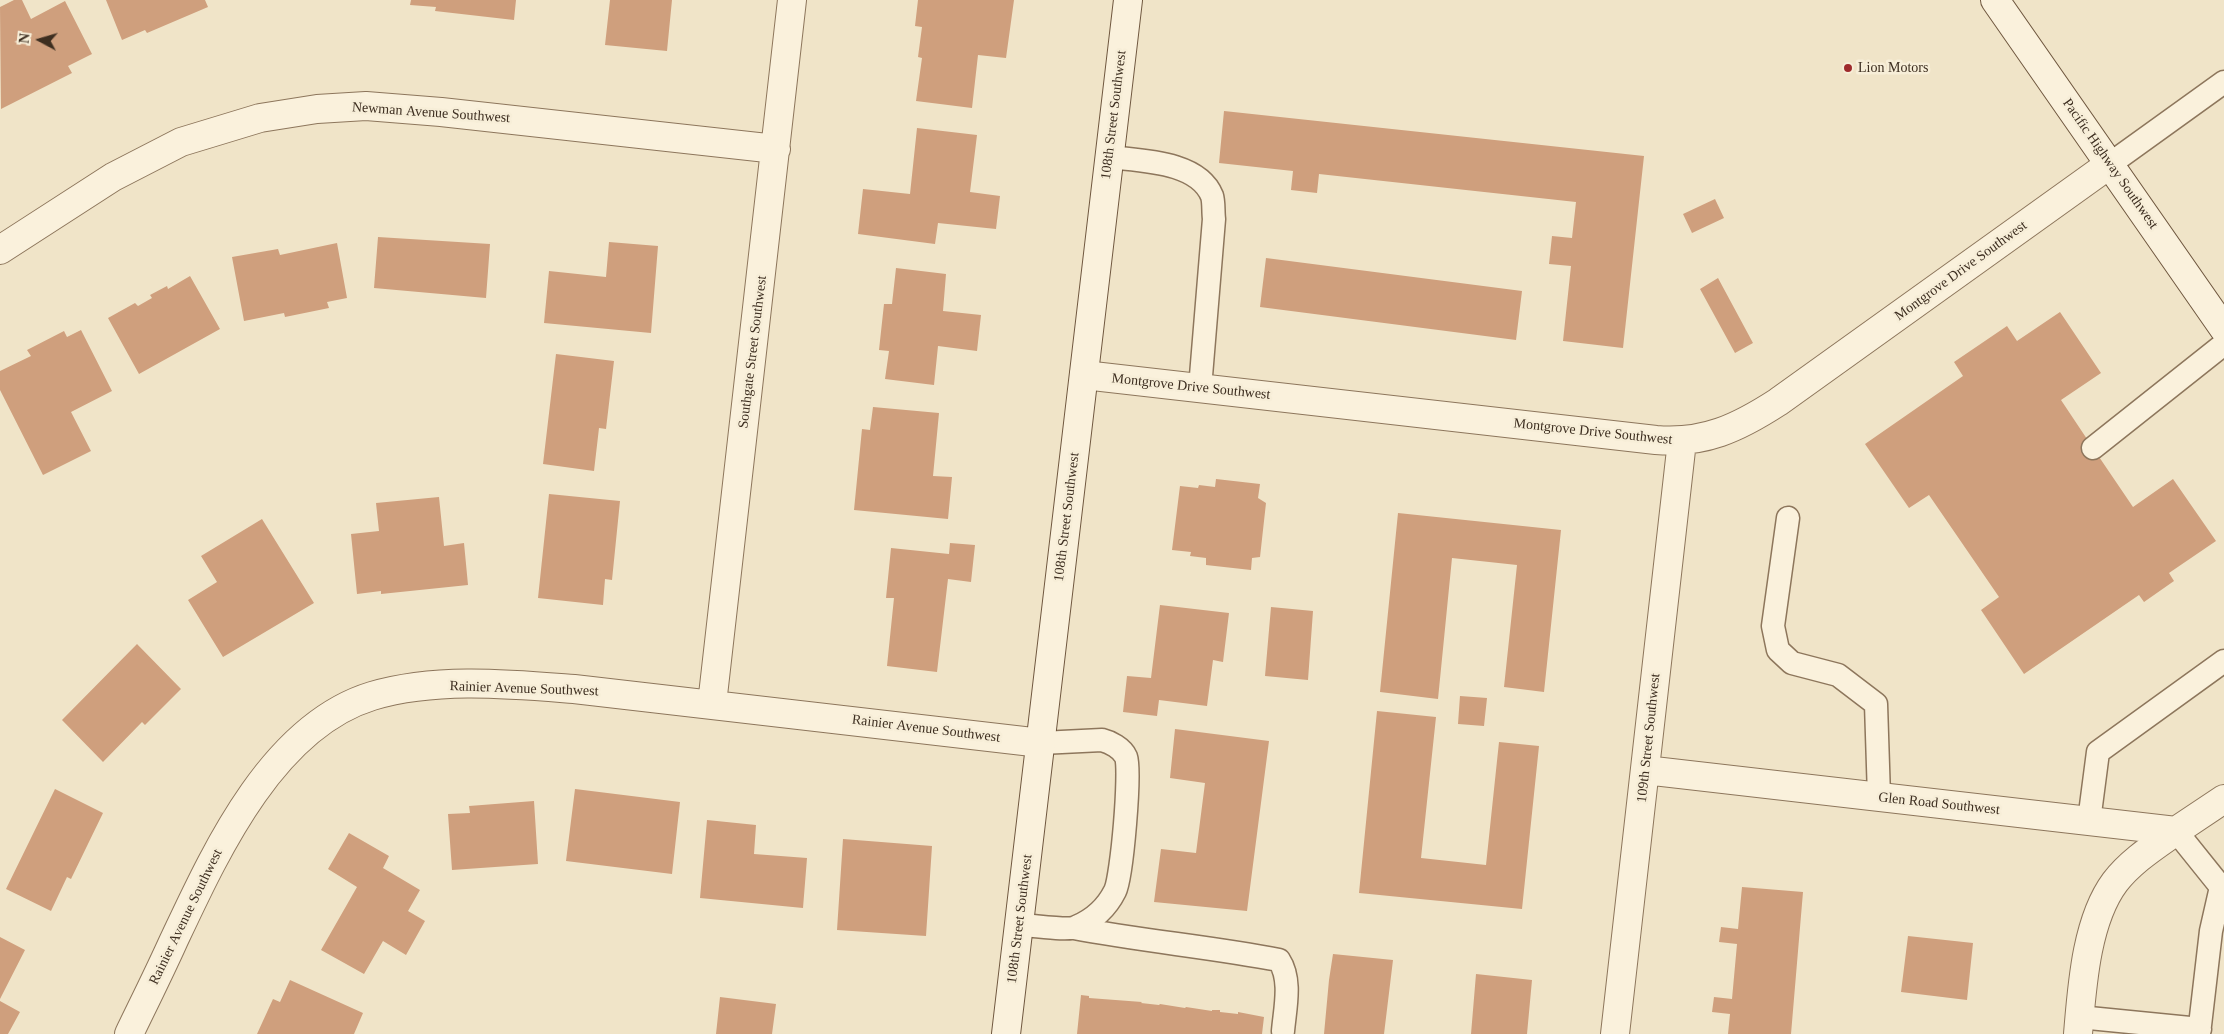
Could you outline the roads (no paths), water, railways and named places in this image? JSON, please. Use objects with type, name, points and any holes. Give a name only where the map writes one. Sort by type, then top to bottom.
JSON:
[{"type":"street","name":"Southgate Street Southwest","points":[[712,704],[792,0]]},
{"type":"street","name":"108th Street Southwest","points":[[1006,1034],[1128,0]]},
{"type":"street","name":"Pacific Highway Southwest","points":[[1995,0],[2224,329]]},
{"type":"street","name":"Newman Avenue Southwest","points":[[0,250],[113,177],[181,142],[260,118],[317,109],[366,106],[432,111],[776,149]]},
{"type":"street","name":"Montgrove Drive Southwest","points":[[1084,375],[1638,438],[1682,441],[1718,433],[1765,411],[2110,164]]},
{"type":"street","name":"109th Street Southwest","points":[[1615,1034],[1682,441]]},
{"type":"street","name":"Rainier Avenue Southwest","points":[[129,1034],[202,880],[240,813],[262,782],[286,754],[312,730],[336,712],[373,696],[409,689],[447,685],[565,688],[1041,743]]},
{"type":"street","name":"Glen Road Southwest","points":[[1645,770],[2176,831]]},
{"type":"street","points":[[2079,1026],[2089,948],[2097,917],[2113,884],[2126,869],[2176,831],[2224,799]]},
{"type":"lane","points":[[2110,164],[2224,82]]},
{"type":"lane","points":[[1109,157],[1182,168],[1198,179],[1212,196],[1214,219],[1200,388]]},
{"type":"lane","points":[[2093,448],[2224,344]]},
{"type":"lane","points":[[1788,518],[1774,626],[1778,650],[1792,663],[1838,675],[1876,704],[1879,797]]},
{"type":"lane","points":[[2089,821],[2098,752],[2224,661]]},
{"type":"lane","points":[[1041,743],[1102,740],[1109,742],[1120,750],[1126,758],[1127,790],[1119,871],[1115,890],[1097,916],[1074,928]]},
{"type":"lane","points":[[2079,1026],[2200,1032],[2212,931],[2222,886],[2176,831]]},
{"type":"lane","points":[[1019,925],[1074,928],[1132,939],[1192,945],[1279,960],[1285,969],[1287,992],[1283,1031]]},
{"type":"place","name":"Lion Motors","points":[[1848,68]]}]
